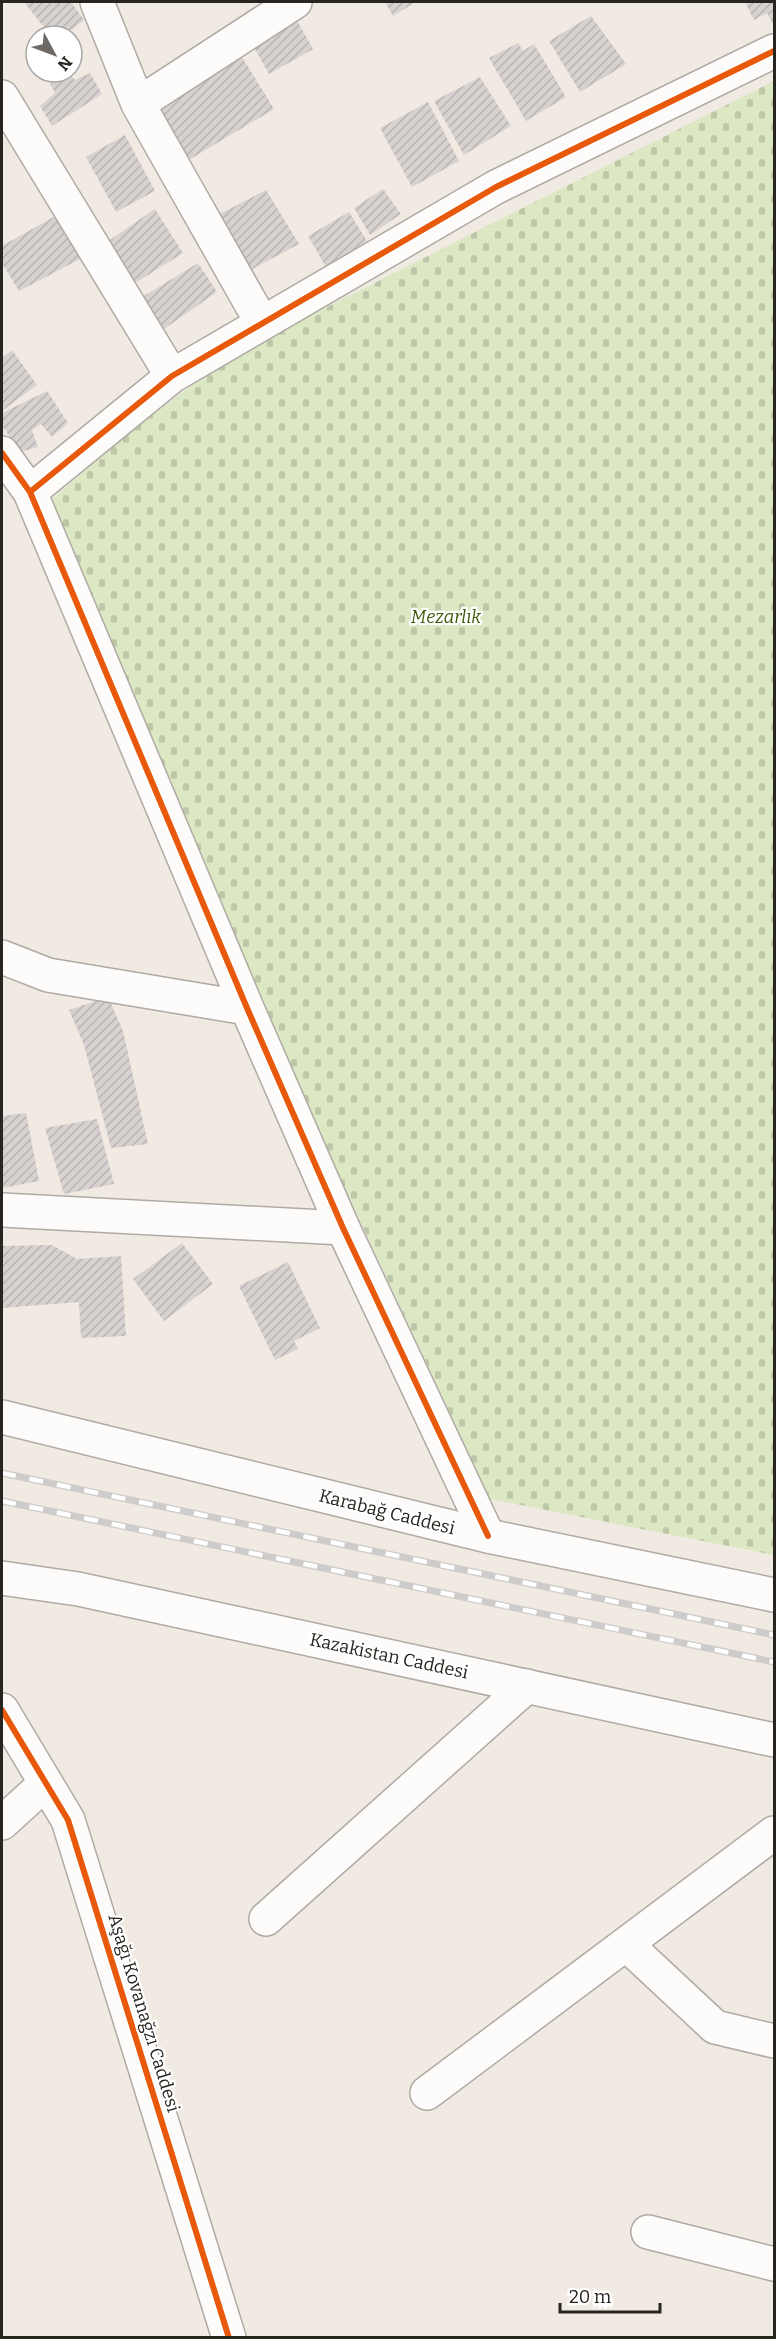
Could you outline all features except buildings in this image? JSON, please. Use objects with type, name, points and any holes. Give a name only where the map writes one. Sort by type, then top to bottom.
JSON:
[{"type":"street","points":[[97,2],[138,104],[262,323]]},
{"type":"street","points":[[138,104],[295,2]]},
{"type":"street","points":[[30,492],[172,376],[496,187],[774,51]]},
{"type":"street","points":[[2,97],[172,376]]},
{"type":"street","points":[[2,453],[30,492],[343,1228],[488,1536]]},
{"type":"street","points":[[2,957],[48,975],[248,1008]]},
{"type":"street","points":[[2,1210],[343,1228]]},
{"type":"street","name":"Karabağ Caddesi","points":[[2,1417],[488,1536],[774,1595]]},
{"type":"street","name":"Kazakistan Caddesi","points":[[2,1578],[78,1589],[774,1740]]},
{"type":"street","points":[[266,1919],[527,1686]]},
{"type":"street","name":"Aşağı Kovanağzı Caddesi","points":[[2,1710],[68,1820],[229,2337]]},
{"type":"street","points":[[2,1823],[46,1783]]},
{"type":"street","points":[[427,2093],[774,1833]]},
{"type":"street","points":[[626,1944],[715,2027],[774,2041]]},
{"type":"street","points":[[648,2232],[774,2264]]},
{"type":"green space","name":"Mezarlık","points":[[774,81],[774,1555],[490,1499],[287,1064],[37,512],[133,430],[232,355]]},
{"type":"railway","points":[[2,1473],[774,1635]]},
{"type":"railway","points":[[2,1501],[774,1662]]},
{"type":"cycle path","points":[[30,492],[172,376],[496,187],[774,51]]},
{"type":"cycle path","points":[[2,453],[30,492],[247,1008],[343,1228],[488,1536]]},
{"type":"cycle path","points":[[2,1710],[68,1820],[229,2338]]}]
